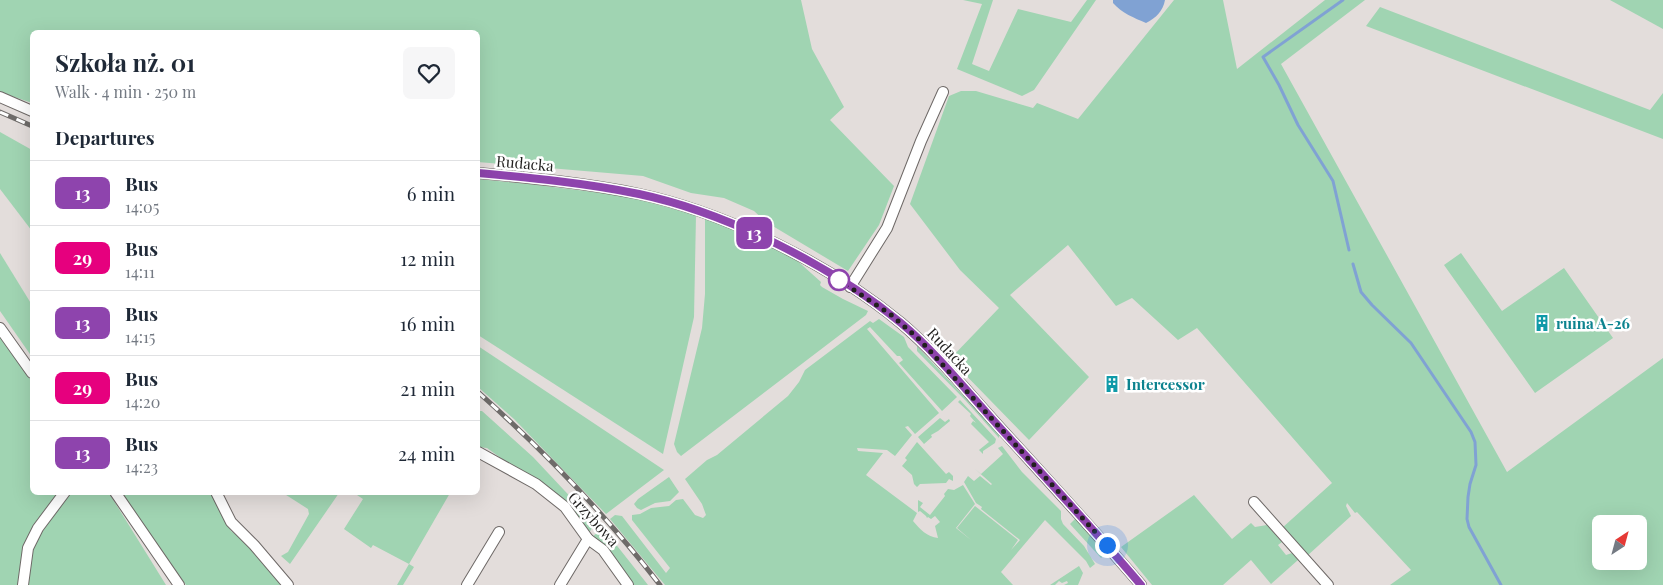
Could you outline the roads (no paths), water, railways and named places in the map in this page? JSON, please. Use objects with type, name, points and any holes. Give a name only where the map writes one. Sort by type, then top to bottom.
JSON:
[{"type":"street","points":[[850,287],[887,228],[943,92]]},
{"type":"street","points":[[0,97],[30,111]]},
{"type":"street","name":"Rudacka","points":[[480,174],[555,180],[641,194],[700,212],[746,230],[784,248],[850,287],[890,314],[920,340],[1098,534],[1141,585]]},
{"type":"street","points":[[0,328],[30,370]]},
{"type":"street","name":"Grzybowa","points":[[480,453],[536,484],[565,507],[588,539],[603,550],[628,585]]},
{"type":"street","points":[[23,585],[28,548],[38,528],[63,495]]},
{"type":"street","points":[[117,495],[179,585]]},
{"type":"street","points":[[218,495],[231,522],[254,545],[288,585]]},
{"type":"street","points":[[1254,502],[1290,545],[1328,585]]},
{"type":"street","points":[[467,585],[499,532]]},
{"type":"street","points":[[560,585],[588,539]]},
{"type":"water","points":[[1113,0],[1165,0],[1163,8],[1153,19],[1146,23],[1120,10],[1113,3]]},
{"type":"waterway","points":[[1343,0],[1263,57],[1298,125],[1333,181],[1349,250]]},
{"type":"waterway","points":[[1353,264],[1361,292],[1411,343],[1471,432],[1475,442],[1476,465],[1470,484],[1467,519],[1469,527],[1501,585]]},
{"type":"railway","points":[[0,112],[30,125]]},
{"type":"railway","points":[[480,394],[574,484],[660,585]]},
{"type":"place","name":"ruina A-26","points":[[1542,323]]},
{"type":"place","name":"Intercessor","points":[[1112,384]]}]
